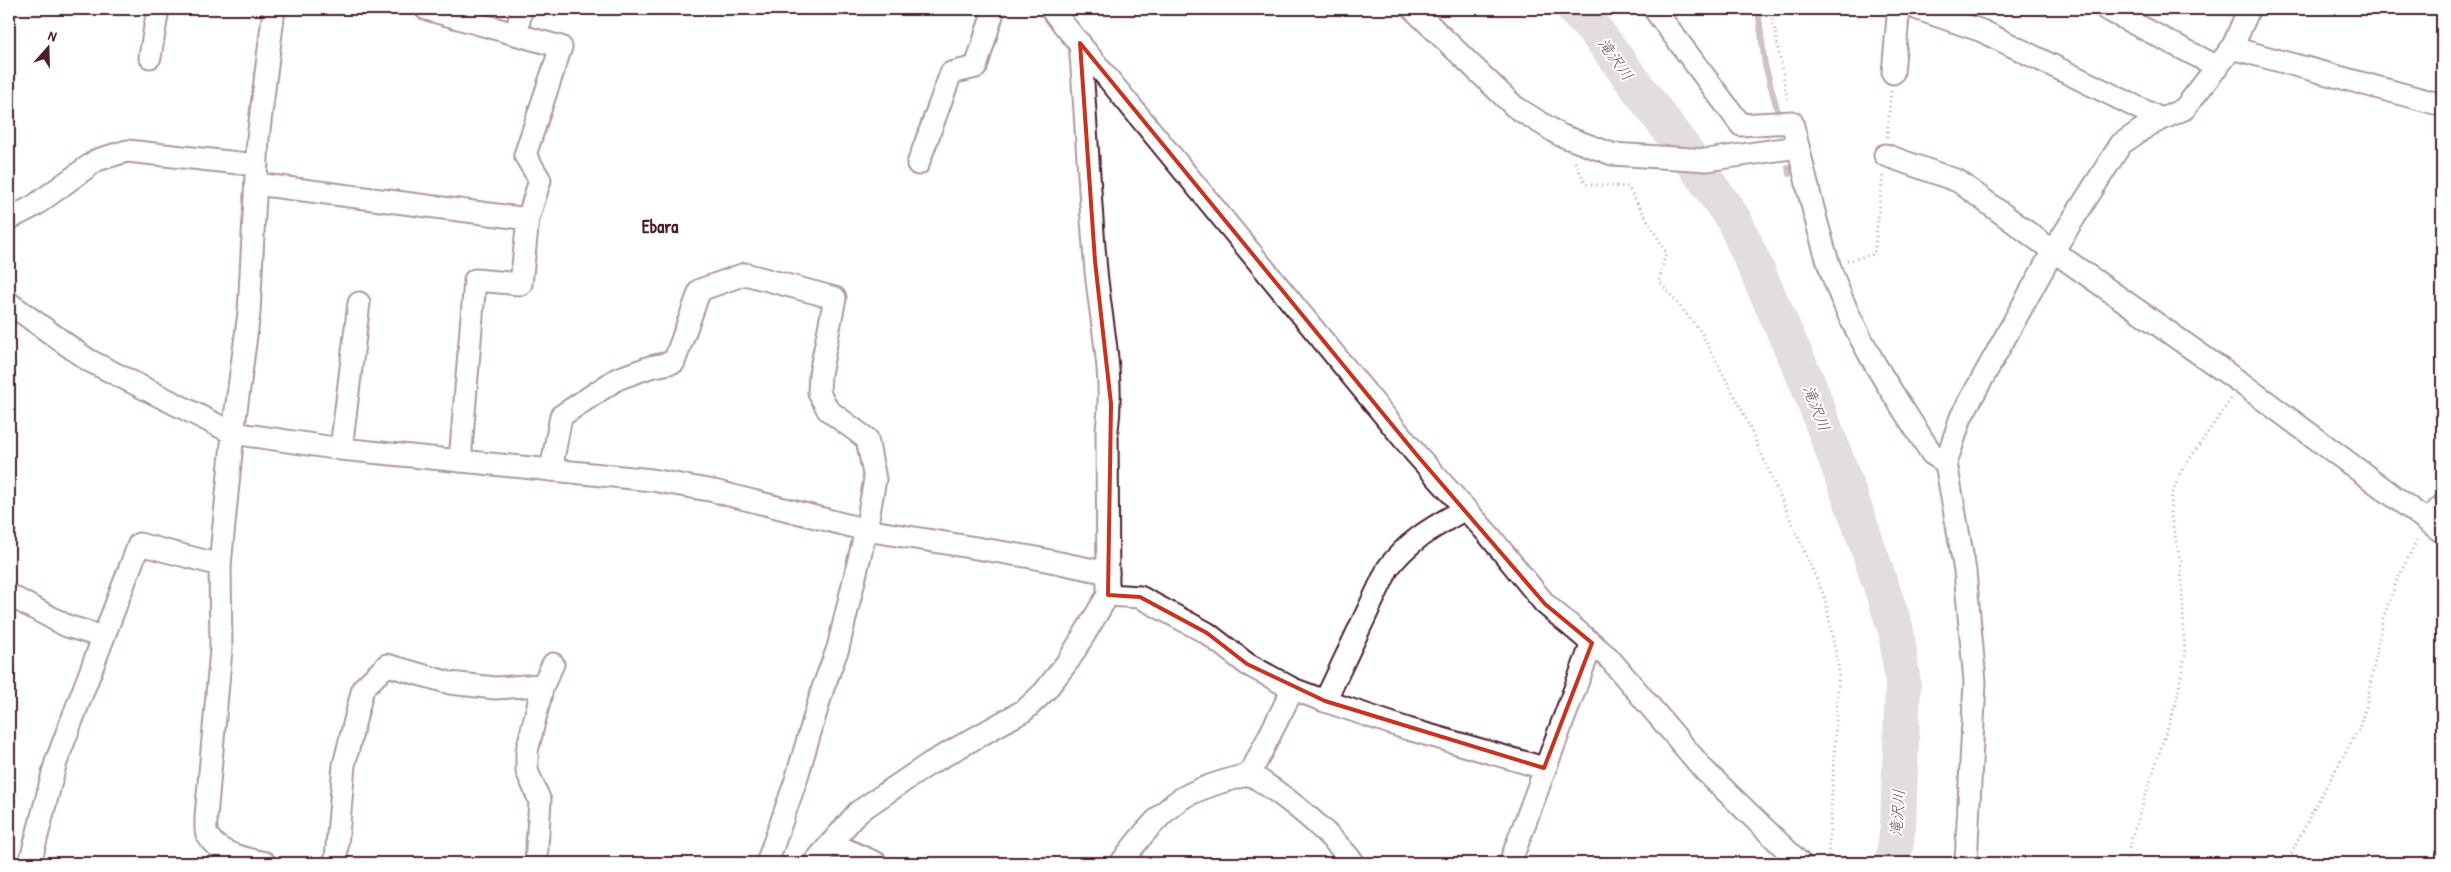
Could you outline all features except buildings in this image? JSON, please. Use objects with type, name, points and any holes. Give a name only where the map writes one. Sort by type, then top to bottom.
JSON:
[{"type":"street","points":[[150,57],[158,9]]},
{"type":"street","points":[[265,863],[237,856],[214,844],[206,835],[206,817],[221,650],[220,565],[232,433],[249,313],[256,175],[274,9]]},
{"type":"street","points":[[426,9],[561,47],[525,155],[540,180],[528,219],[521,284],[475,280],[460,461]]},
{"type":"street","points":[[517,34],[521,9]]},
{"type":"street","points":[[918,164],[950,73],[976,67],[994,9]]},
{"type":"street","points":[[1051,9],[1410,447],[1545,604],[1609,658],[1704,770],[1800,863]]},
{"type":"street","points":[[1413,9],[1515,107],[1560,135],[1612,154],[1707,160],[1798,147]]},
{"type":"street","points":[[1654,9],[1742,124],[1792,122],[1815,219],[1830,265],[1869,355],[1932,454],[1946,463]]},
{"type":"street","points":[[1893,73],[1898,17],[1902,9]]},
{"type":"street","points":[[1918,9],[1982,31],[2161,119]]},
{"type":"street","points":[[2106,9],[2218,67]]},
{"type":"street","points":[[1966,863],[1975,682],[1964,571],[1946,463],[1961,417],[2053,251],[2121,144],[2147,126],[2184,109],[2232,48],[2249,9]]},
{"type":"street","points":[[814,863],[858,812],[882,794],[929,764],[1025,710],[1045,691],[1069,660],[1108,595],[1107,430],[1111,404],[1104,324],[1095,261],[1080,43]]},
{"type":"street","points":[[2232,48],[2442,106]]},
{"type":"street","points":[[9,219],[34,206],[97,160],[127,151],[256,175],[528,219]]},
{"type":"street","points":[[1885,155],[1958,181],[2053,251],[2241,383],[2435,526],[2442,506]]},
{"type":"street","points":[[551,470],[561,416],[617,379],[650,367],[674,362],[700,290],[745,274],[835,298],[820,374],[819,393],[828,410],[867,439],[875,479],[866,530],[838,648],[823,688],[796,780],[767,863]]},
{"type":"street","points":[[9,303],[88,360],[232,433],[341,449],[652,480],[714,491],[866,530],[1032,557],[1108,573]]},
{"type":"street","points":[[341,449],[359,303]]},
{"type":"street","points":[[1324,701],[1388,568],[1400,552],[1416,537],[1465,509]]},
{"type":"street","points":[[30,863],[56,762],[139,544],[220,565]]},
{"type":"street","points":[[1108,595],[1140,598],[1207,633],[1247,664],[1293,688],[1324,701],[1408,729],[1544,768]]},
{"type":"street","points":[[9,596],[67,626],[103,637]]},
{"type":"street","points":[[1510,863],[1592,644]]},
{"type":"street","points":[[333,863],[336,858],[344,765],[363,688],[387,664],[450,683],[495,688],[543,685]]},
{"type":"street","points":[[536,863],[540,801],[527,771],[527,751],[543,685],[553,664]]},
{"type":"street","points":[[1121,863],[1135,842],[1175,803],[1206,788],[1250,774],[1293,688]]},
{"type":"street","points":[[1250,774],[1281,793],[1312,818],[1354,863]]},
{"type":"street","points":[[831,843],[876,863]]},
{"type":"path","points":[[1771,9],[1792,122]]},
{"type":"path","points":[[1830,265],[1874,254],[1893,73]]},
{"type":"path","points":[[1560,135],[1586,184],[1628,187],[1666,252],[1659,281],[1701,332],[1741,408],[1825,598],[1840,670],[1828,863]]},
{"type":"path","points":[[2126,863],[2131,840],[2176,702],[2185,656],[2181,564],[2170,513],[2172,495],[2180,473],[2241,383]]},
{"type":"path","points":[[2287,863],[2312,812],[2359,728],[2366,707],[2383,618],[2398,578],[2435,526]]},
{"type":"highlighted area","points":[[1080,43],[1416,454],[1545,604],[1592,643],[1544,768],[1325,701],[1247,664],[1207,633],[1140,597],[1108,595],[1111,404],[1095,261]]},
{"type":"waterway","name":"滝沢川","points":[[1574,9],[1598,34],[1734,220],[1808,384],[1855,510],[1896,630],[1903,684],[1898,826],[1893,863]]},
{"type":"waterway","points":[[1758,9],[1765,65],[1779,116]]},
{"type":"waterway","points":[[1788,167],[1789,174]]},
{"type":"district","name":"Ebara","points":[[660,226]]}]
